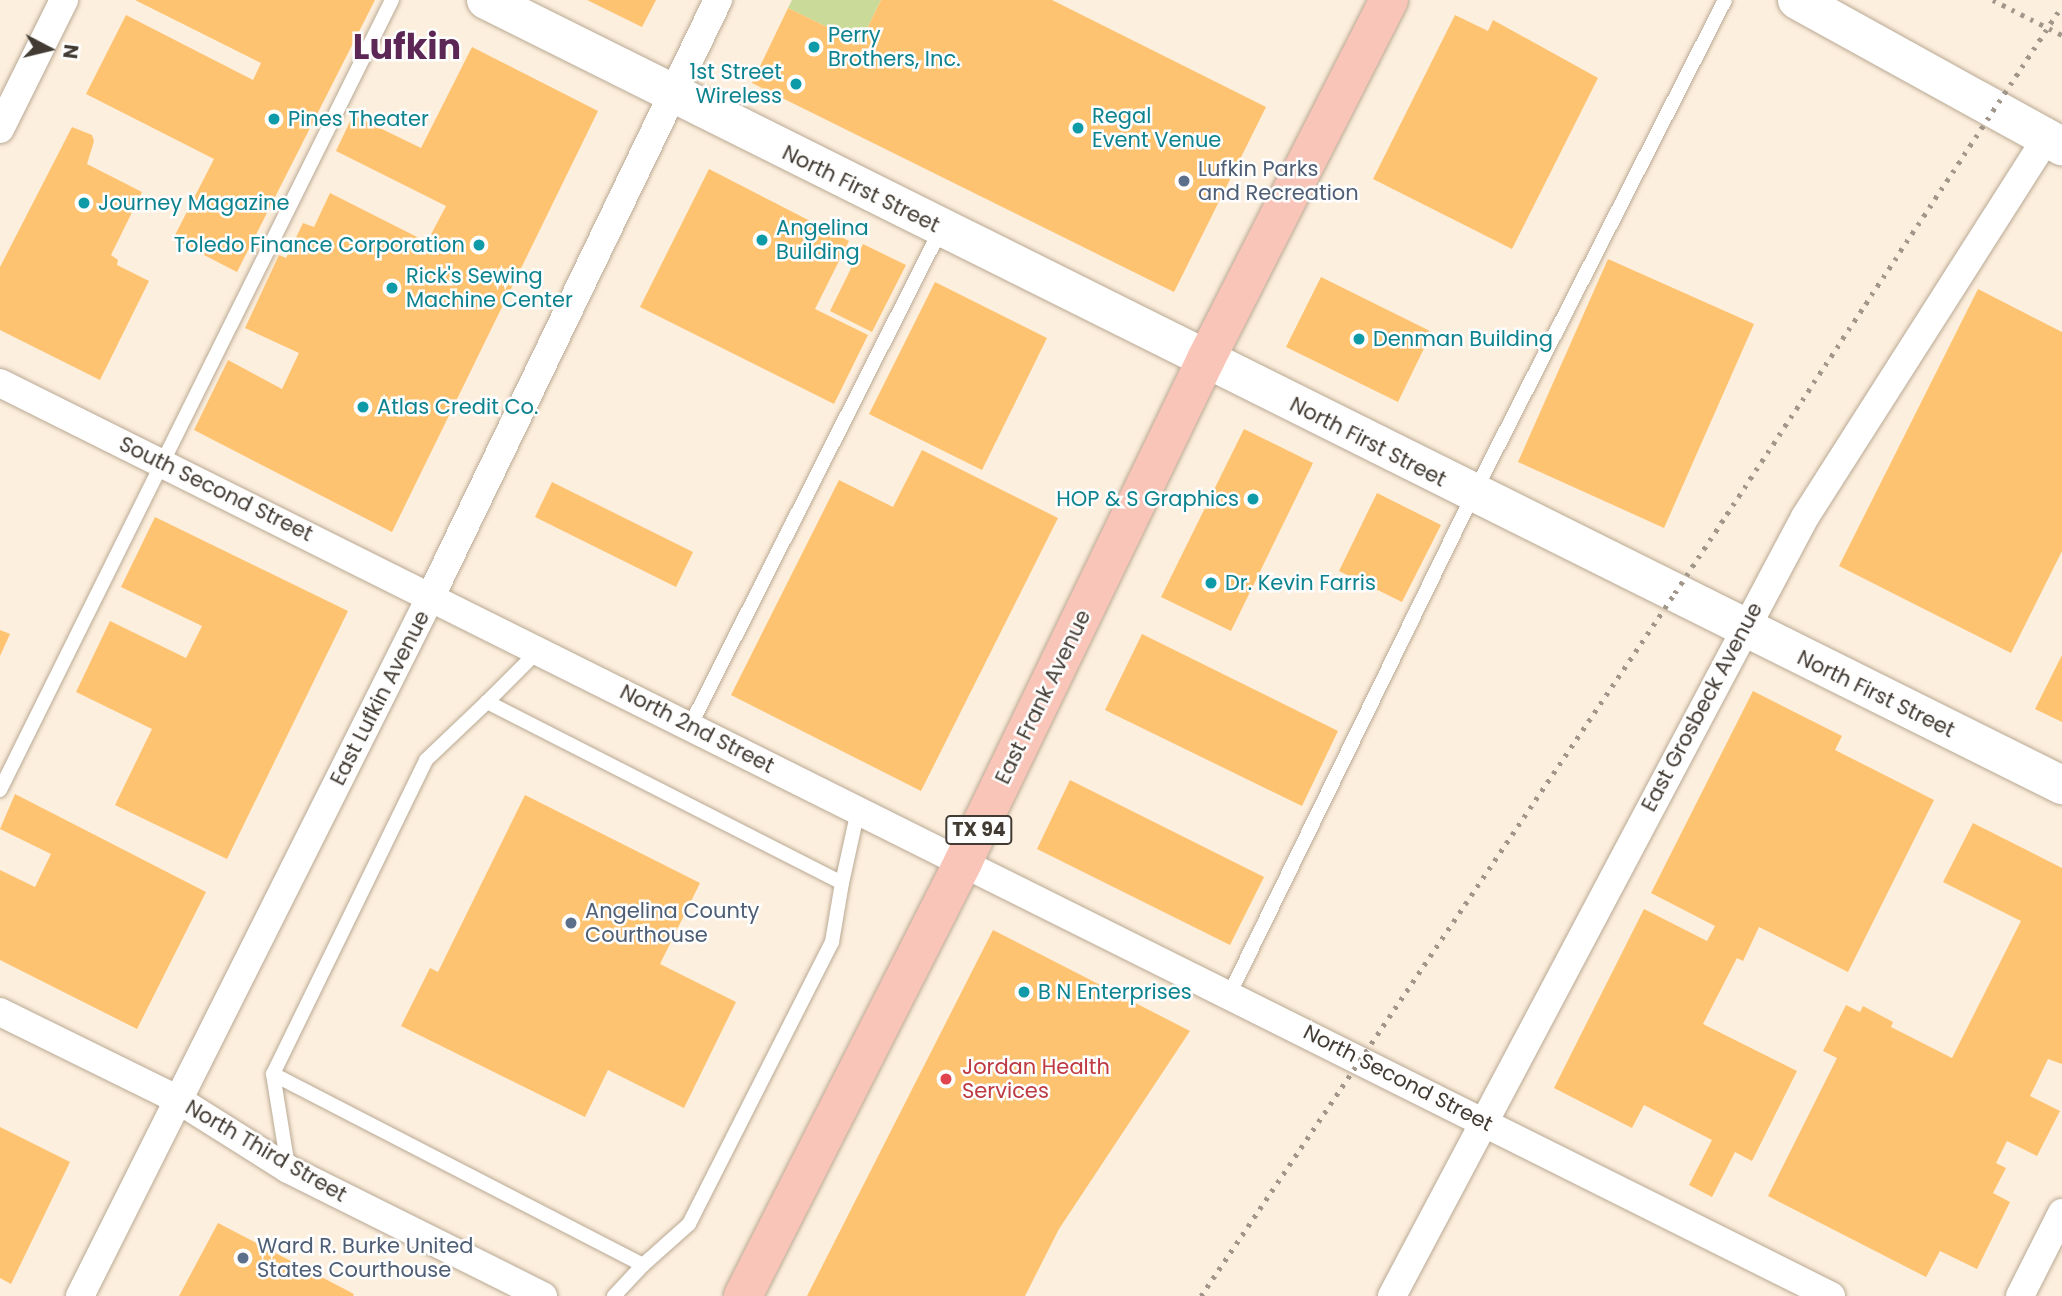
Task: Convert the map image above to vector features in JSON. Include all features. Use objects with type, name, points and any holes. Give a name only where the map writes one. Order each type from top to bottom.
[{"type":"main road","name":"North First Street","points":[[486,0],[1473,495],[2062,785]]},
{"type":"main road","name":"TX 94","points":[[1206,359],[1389,0]]},
{"type":"main road","points":[[1797,0],[2054,142]]},
{"type":"main road","name":"East Frank Avenue","points":[[743,1296],[963,862],[1206,359]]},
{"type":"street","points":[[0,130],[64,0]]},
{"type":"street","name":"East Lufkin Avenue","points":[[80,1296],[431,596],[675,97],[718,0]]},
{"type":"street","name":"East Grosbeck Avenue","points":[[1392,1296],[1743,628],[1805,517],[2054,142]]},
{"type":"street","name":"South Second Street","points":[[0,383],[431,596]]},
{"type":"street","name":"North 2nd Street","points":[[431,596],[963,862]]},
{"type":"street","name":"North Second Street","points":[[963,862],[1230,993],[1831,1296]]},
{"type":"street","name":"North Third Street","points":[[0,1012],[177,1099],[288,1169],[543,1296]]},
{"type":"street","points":[[2020,1296],[2062,1213]]},
{"type":"lane","points":[[0,790],[392,0]]},
{"type":"lane","points":[[1230,993],[1473,495],[1725,0]]},
{"type":"lane","points":[[690,726],[941,228]]},
{"type":"lane","points":[[288,1169],[273,1074],[426,760],[539,650]]},
{"type":"lane","points":[[486,702],[842,883]]},
{"type":"lane","points":[[614,1296],[643,1265],[689,1224],[832,942],[858,810]]},
{"type":"lane","points":[[273,1074],[643,1265]]},
{"type":"green space","points":[[792,0],[881,0],[860,43],[788,8]]},
{"type":"building","points":[[135,0],[375,0],[237,272],[173,239],[214,159],[86,94],[126,15],[253,80],[261,63]]},
{"type":"building","points":[[587,0],[656,0],[642,27]]},
{"type":"building","points":[[881,0],[1052,0],[1266,107],[1174,292],[752,83],[788,8],[860,43]]},
{"type":"building","points":[[1455,15],[1488,31],[1493,20],[1598,78],[1512,249],[1373,179]]},
{"type":"building","points":[[472,47],[598,111],[392,532],[194,430],[228,360],[282,389],[299,353],[245,328],[279,255],[286,258],[303,223],[314,227],[330,193],[427,242],[446,206],[336,151],[353,115],[421,148]]},
{"type":"building","points":[[72,127],[92,135],[94,141],[87,164],[142,192],[111,255],[118,260],[117,265],[149,281],[100,380],[0,330],[0,267]]},
{"type":"building","points":[[709,169],[849,241],[815,309],[868,335],[834,404],[640,307]]},
{"type":"building","points":[[863,244],[906,265],[872,332],[830,311]]},
{"type":"building","points":[[1608,259],[1754,324],[1664,528],[1518,462]]},
{"type":"building","name":"Denman Building","points":[[1321,277],[1432,332],[1398,402],[1286,347]]},
{"type":"building","points":[[935,282],[1047,338],[982,470],[869,414]]},
{"type":"building","points":[[1978,289],[2062,332],[2062,551],[2011,653],[1839,566]]},
{"type":"building","name":"HOP & S Graphics","points":[[1244,429],[1313,463],[1231,631],[1161,597]]},
{"type":"building","points":[[922,450],[1058,518],[921,791],[731,695],[839,480],[893,507]]},
{"type":"building","points":[[552,482],[693,552],[676,587],[535,517]]},
{"type":"building","points":[[1377,493],[1441,525],[1402,602],[1339,571]]},
{"type":"building","points":[[155,517],[348,611],[227,859],[115,805],[152,729],[76,692],[110,621],[186,658],[202,626],[121,587]]},
{"type":"building","points":[[0,630],[10,634],[0,656]]},
{"type":"building","points":[[1142,634],[1338,731],[1302,806],[1105,710]]},
{"type":"building","points":[[2062,655],[2062,722],[2035,709]]},
{"type":"building","points":[[1753,691],[1842,736],[1835,750],[1934,800],[1848,972],[1759,927],[1743,961],[1737,958],[1703,1024],[1797,1071],[1752,1161],[1735,1152],[1712,1197],[1689,1185],[1712,1140],[1644,1105],[1632,1128],[1554,1088],[1644,909],[1707,941],[1715,926],[1651,893]]},
{"type":"building","points":[[1070,780],[1264,877],[1230,945],[1037,849]]},
{"type":"building","points":[[15,794],[206,892],[137,1029],[0,960],[0,870],[35,887],[51,854],[0,829]]},
{"type":"building","name":"Angelina County Courthouse","points":[[525,795],[700,883],[660,964],[736,1002],[684,1108],[608,1070],[585,1117],[401,1026],[430,968],[438,972]]},
{"type":"building","points":[[1973,823],[2062,868],[2062,1064],[2048,1059],[2030,1096],[2060,1111],[2037,1156],[2007,1141],[1996,1163],[2006,1168],[1993,1193],[2010,1202],[1977,1269],[1940,1251],[1926,1277],[1768,1196],[1837,1058],[1823,1051],[1846,1005],[1860,1012],[1863,1006],[1893,1022],[1891,1027],[1952,1058],[2021,921],[1943,882]]},
{"type":"building","points":[[993,930],[1190,1031],[1059,1229],[1025,1296],[807,1296]]},
{"type":"building","points":[[0,1127],[70,1162],[11,1284],[0,1278]]},
{"type":"building","name":"Ward R. Burke United States Courthouse","points":[[218,1223],[354,1294],[353,1296],[179,1296]]},
{"type":"railway","points":[[1993,0],[2062,35]]},
{"type":"railway","points":[[1201,1296],[1675,593],[2062,6]]},
{"type":"place","name":"Perry Brothers, Inc.","points":[[814,47]]},
{"type":"place","name":"1st Street Wireless","points":[[796,84]]},
{"type":"place","name":"Pines Theater","points":[[274,119]]},
{"type":"place","name":"Regal Event Venue","points":[[1078,128]]},
{"type":"place","name":"Lufkin Parks and Recreation","points":[[1184,181]]},
{"type":"place","name":"Journey Magazine","points":[[84,203]]},
{"type":"place","name":"Angelina Building","points":[[762,240]]},
{"type":"place","name":"Toledo Finance Corporation","points":[[479,245]]},
{"type":"place","name":"Rick's Sewing Machine Center","points":[[392,288]]},
{"type":"place","name":"Denman Building","points":[[1359,339]]},
{"type":"place","name":"Atlas Credit Co.","points":[[363,407]]},
{"type":"place","name":"HOP & S Graphics","points":[[1253,499]]},
{"type":"place","name":"Dr. Kevin Farris","points":[[1211,583]]},
{"type":"place","name":"Angelina County Courthouse","points":[[571,923]]},
{"type":"place","name":"B N Enterprises","points":[[1024,992]]},
{"type":"place","name":"Jordan Health Services","points":[[946,1079]]},
{"type":"place","name":"Ward R. Burke United States Courthouse","points":[[243,1258]]},
{"type":"district","name":"Lufkin","points":[[407,47]]}]
